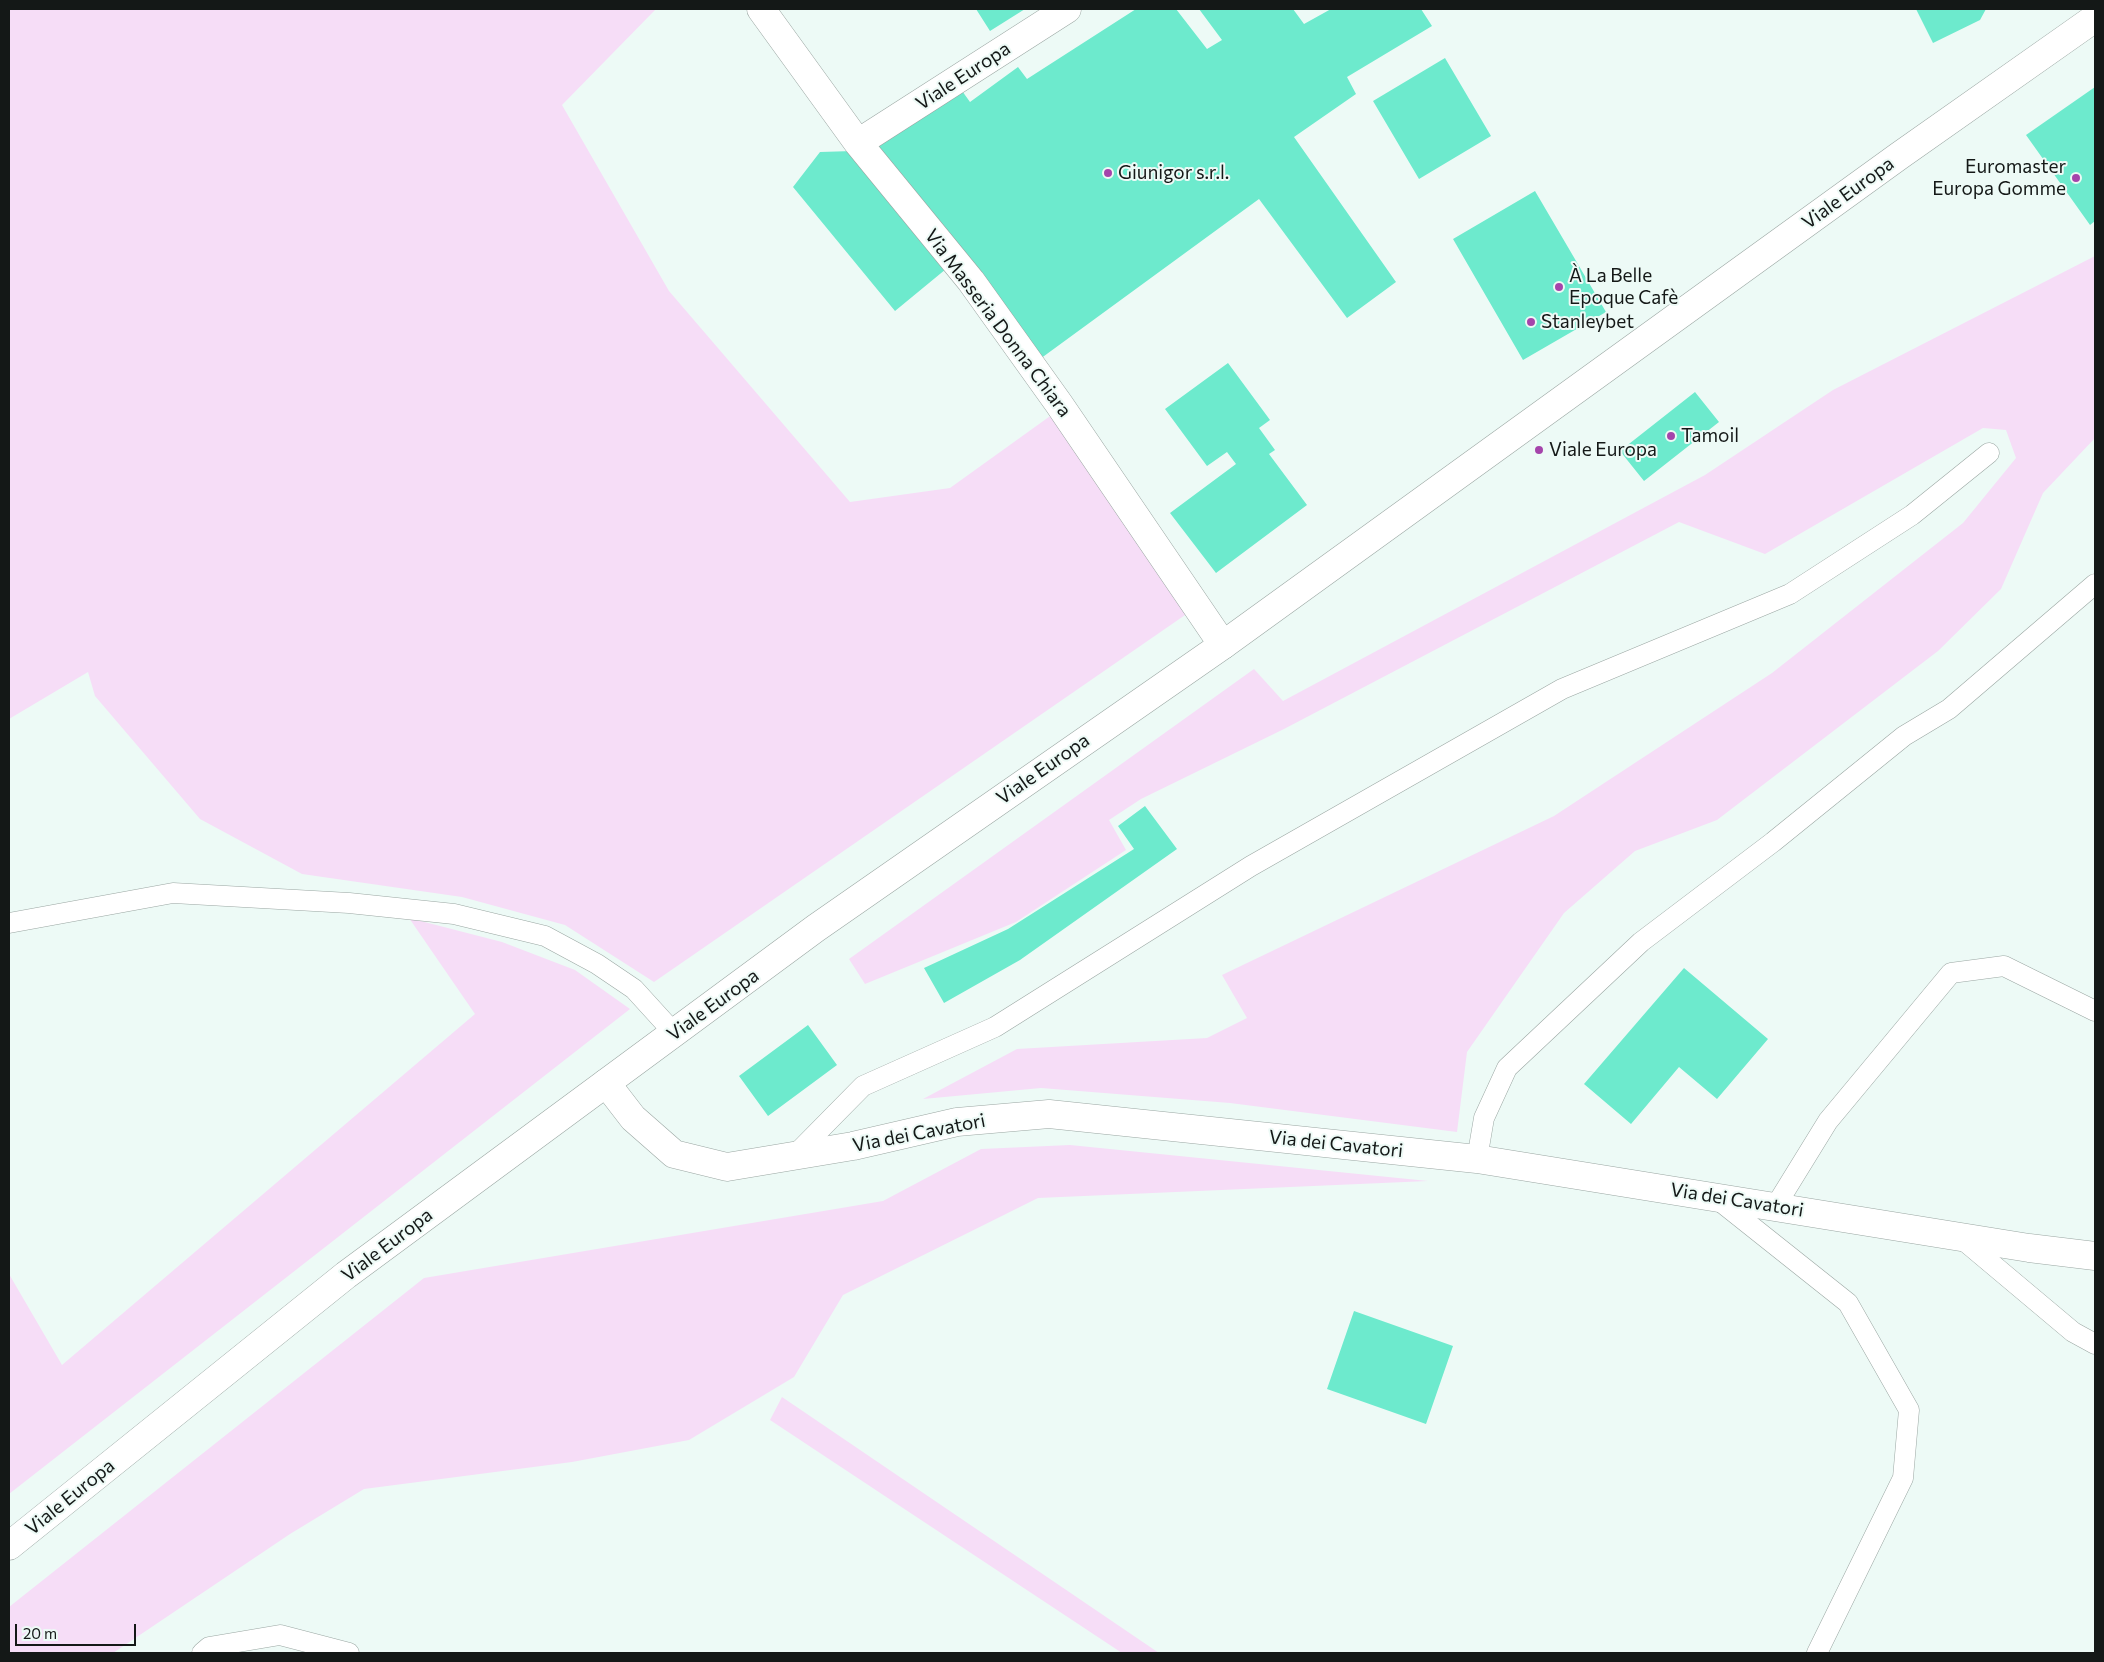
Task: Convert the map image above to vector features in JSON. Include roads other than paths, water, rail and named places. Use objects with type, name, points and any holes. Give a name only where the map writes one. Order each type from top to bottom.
[{"type":"street","name":"Via Masseria Donna Chiara","points":[[761,9],[858,143],[976,289],[1059,404],[1223,645]]},
{"type":"street","name":"Viale Europa","points":[[858,143],[1067,9]]},
{"type":"street","name":"Viale Europa","points":[[9,1546],[346,1275],[824,923],[1223,645],[1899,156],[2095,18]]},
{"type":"street","name":"Via dei Cavatori","points":[[606,1083],[633,1118],[674,1154],[727,1167],[853,1146],[957,1122],[1049,1114],[1478,1159],[2095,1256]]},
{"type":"lane","points":[[795,1155],[863,1086],[995,1027],[1251,866],[1562,689],[1790,594],[1912,515],[1989,453]]},
{"type":"lane","points":[[1478,1159],[1484,1118],[1507,1068],[1641,942],[1773,842],[1904,736],[1949,708],[2095,584]]},
{"type":"lane","points":[[9,923],[173,893],[349,903],[454,914],[545,936],[597,964],[634,989],[674,1033]]},
{"type":"lane","points":[[1775,1207],[1828,1121],[1951,974],[2004,966],[2095,1011]]},
{"type":"lane","points":[[1714,1197],[1848,1303],[1909,1410],[1903,1478],[1817,1653]]},
{"type":"lane","points":[[1960,1236],[2073,1332],[2095,1344]]},
{"type":"lane","points":[[202,1653],[209,1647],[280,1636],[350,1653]]},
{"type":"place","name":"Giunigor s.r.l.","points":[[1108,173]]},
{"type":"place","name":"Euromaster Europa Gomme","points":[[2076,178]]},
{"type":"place","name":"À La Belle Epoque Cafè","points":[[1559,287]]},
{"type":"place","name":"Stanleybet","points":[[1531,322]]},
{"type":"place","name":"Tamoil","points":[[1671,436]]},
{"type":"place","name":"Viale Europa","points":[[1539,450]]}]
